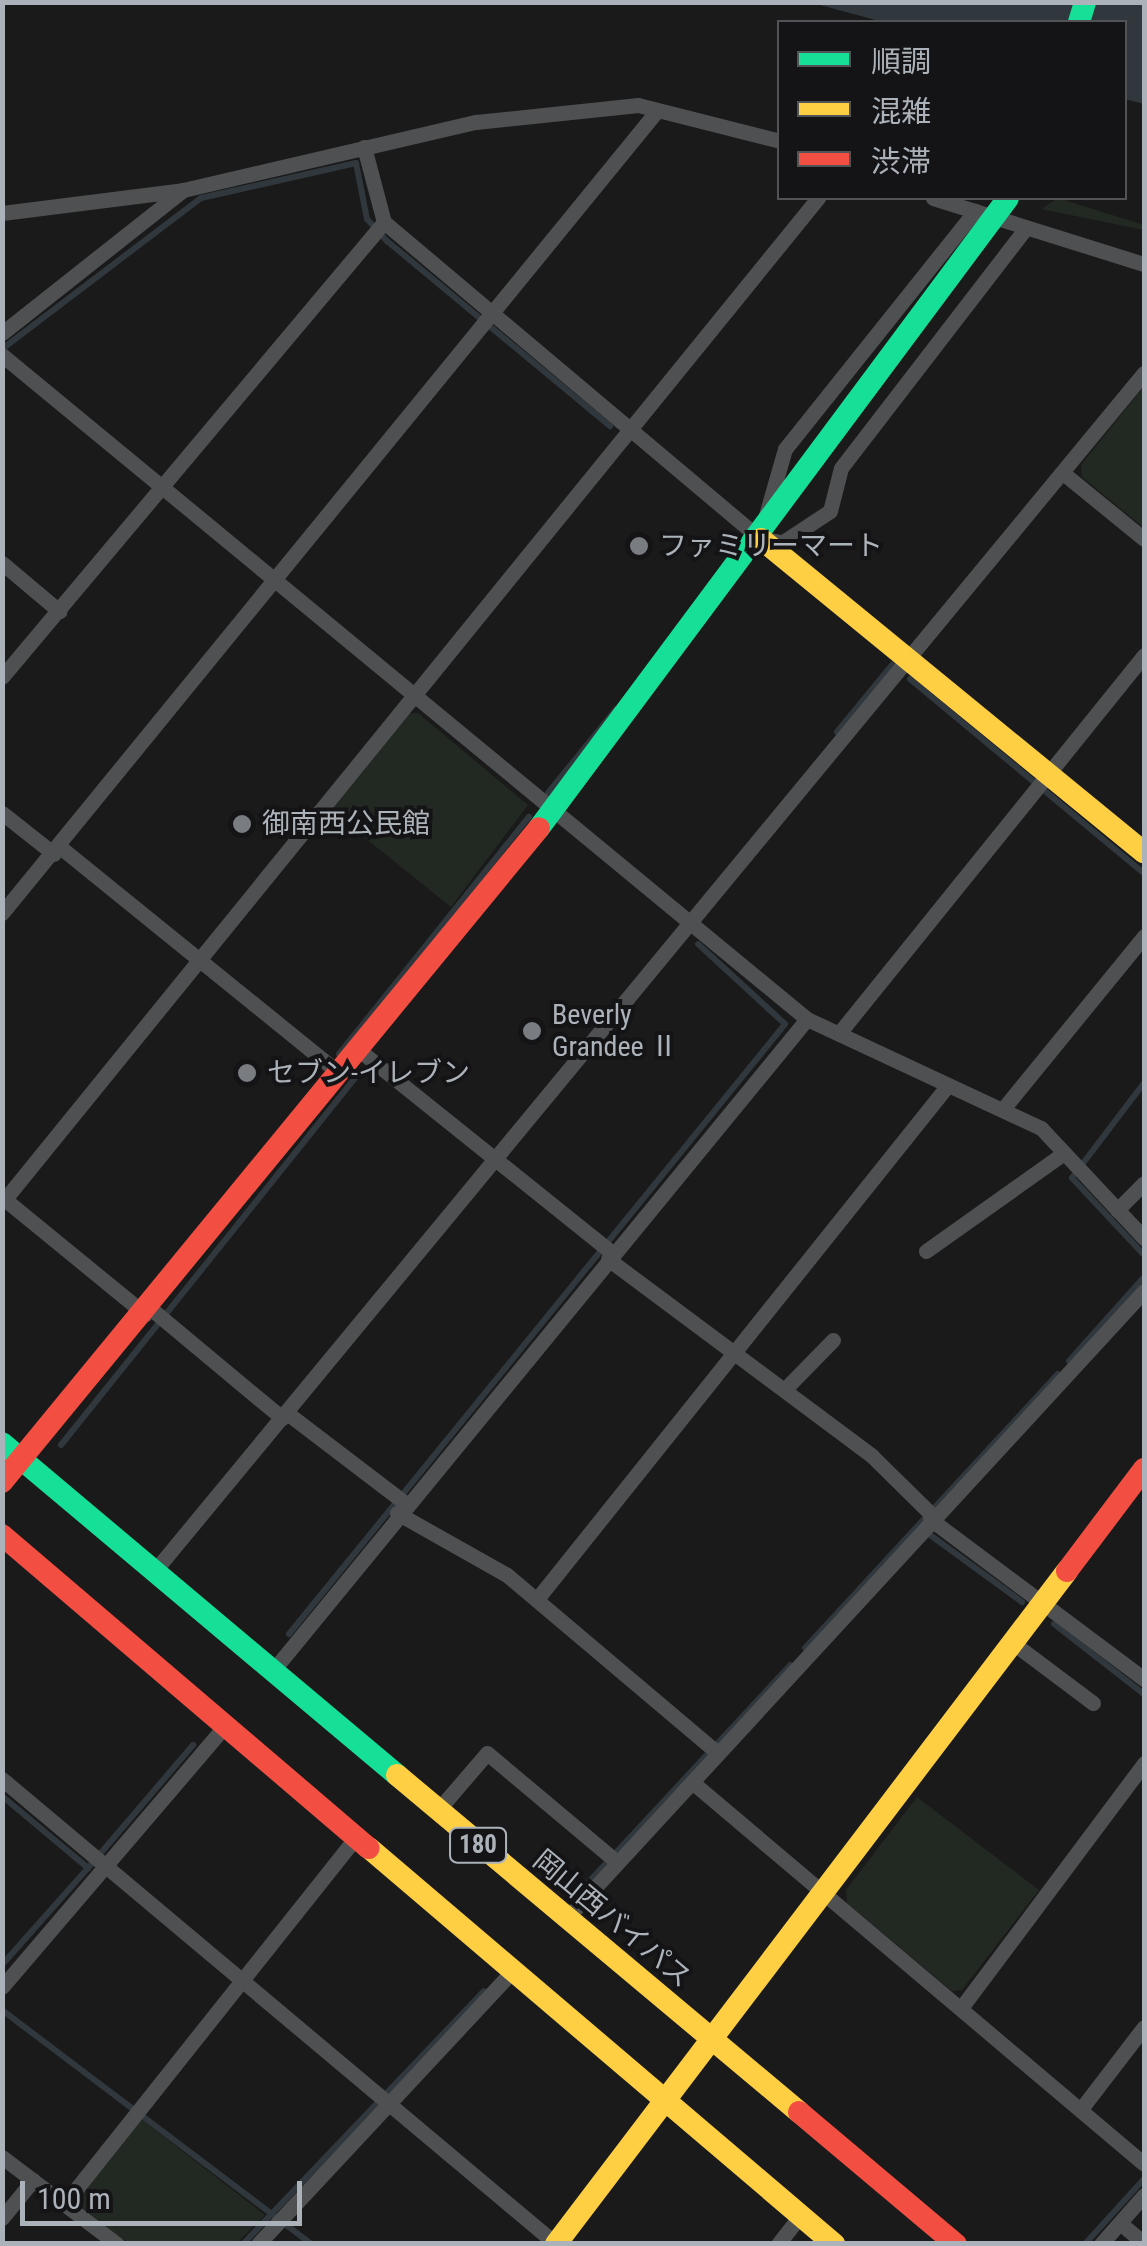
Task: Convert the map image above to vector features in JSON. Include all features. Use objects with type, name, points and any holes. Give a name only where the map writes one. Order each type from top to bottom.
[{"type":"main road","points":[[2,1482],[155,1315],[340,1074],[552,812],[761,539],[1007,200]]},
{"type":"main road","points":[[761,539],[912,660],[1040,780],[1144,852]]},
{"type":"main road","name":"岡山西バイパス","points":[[2,1444],[157,1568],[566,1920],[956,2244]]},
{"type":"main road","points":[[556,2244],[826,1894],[1144,1469]]},
{"type":"main road","name":"180","points":[[2,1535],[834,2244]]},
{"type":"street","points":[[2,213],[182,190],[476,122],[638,105],[777,140]]},
{"type":"street","points":[[2,914],[276,587],[656,112]]},
{"type":"street","points":[[364,148],[379,228],[490,320],[629,426],[761,539],[790,542],[819,524],[841,468],[1026,228]]},
{"type":"street","points":[[2,334],[182,190]]},
{"type":"street","points":[[714,1750],[538,1600],[284,1416],[4,1198],[816,200]]},
{"type":"street","points":[[939,200],[1144,264]]},
{"type":"street","points":[[761,539],[785,449],[975,211]]},
{"type":"street","points":[[2,677],[163,491],[379,228]]},
{"type":"street","points":[[3,355],[276,587],[807,1018],[1003,1109],[1074,1164],[1144,1238]]},
{"type":"street","points":[[157,1568],[694,929],[1144,373]]},
{"type":"street","points":[[1063,473],[1144,539]]},
{"type":"street","points":[[2,562],[59,611]]},
{"type":"street","points":[[840,1032],[1144,656]]},
{"type":"street","points":[[2,813],[198,958],[340,1074]]},
{"type":"street","points":[[1003,1109],[1144,936]]},
{"type":"street","points":[[275,1668],[399,1502],[606,1251],[807,1018]]},
{"type":"street","points":[[359,1050],[606,1251],[736,1349],[927,1519],[1144,1679]]},
{"type":"street","points":[[538,1600],[948,1085]]},
{"type":"street","points":[[926,1251],[1074,1164]]},
{"type":"street","points":[[1117,1210],[1144,1182]]},
{"type":"street","points":[[566,1920],[612,1858],[692,1782],[714,1750],[1144,1291]]},
{"type":"street","points":[[784,1390],[833,1340]]},
{"type":"street","points":[[1013,1643],[1093,1703]]},
{"type":"street","points":[[2,1987],[99,1861],[224,1728]]},
{"type":"street","points":[[438,1810],[488,1753],[612,1858]]},
{"type":"street","points":[[960,2008],[1144,1763]]},
{"type":"street","points":[[2,1778],[556,2244]]},
{"type":"street","points":[[692,1782],[1144,2164]]},
{"type":"street","points":[[65,2202],[355,1839]]},
{"type":"street","points":[[258,2244],[385,2100],[512,1972]]},
{"type":"street","points":[[1082,2109],[1144,2026]]},
{"type":"street","points":[[2,2157],[117,2244]]},
{"type":"street","points":[[2,2218],[33,2180]]},
{"type":"street","points":[[1101,2244],[1144,2195]]},
{"type":"street","points":[[778,2244],[802,2213]]},
{"type":"street","points":[[1120,2223],[1144,2244]]},
{"type":"shaded area","points":[[813,3],[1144,3],[1144,104],[1127,100],[1127,20],[876,20]]},
{"type":"shaded area","points":[[1055,200],[1064,200],[1144,225],[1144,230],[1041,209]]},
{"type":"shaded area","points":[[1144,386],[1144,528],[1082,477],[1081,465]]},
{"type":"shaded area","points":[[418,713],[528,805],[451,907],[329,809],[405,714]]},
{"type":"shaded area","points":[[917,1797],[1039,1890],[962,1990],[952,1991],[847,1903],[846,1890]]},
{"type":"shaded area","points":[[141,2119],[265,2215],[237,2243],[128,2243],[82,2208],[81,2195]]},
{"type":"waterway","points":[[2,349],[201,198],[356,163],[367,219],[387,241],[610,426]]},
{"type":"waterway","points":[[837,732],[892,665]]},
{"type":"waterway","points":[[910,679],[1144,873]]},
{"type":"waterway","points":[[548,793],[616,709]]},
{"type":"waterway","points":[[339,1054],[529,817]]},
{"type":"waterway","points":[[289,1634],[785,1024],[698,944]]},
{"type":"waterway","points":[[61,1445],[361,1071]]},
{"type":"waterway","points":[[1144,1083],[1072,1178],[1144,1255]]},
{"type":"waterway","points":[[1069,1361],[1144,1277]]},
{"type":"waterway","points":[[805,1648],[1058,1374]]},
{"type":"waterway","points":[[926,1532],[1022,1602]]},
{"type":"waterway","points":[[1054,1624],[1144,1694]]},
{"type":"waterway","points":[[584,1887],[790,1665]]},
{"type":"waterway","points":[[88,1868],[193,1745]]},
{"type":"waterway","points":[[2,1796],[88,1868],[2,1965]]},
{"type":"waterway","points":[[243,2244],[484,1991]]},
{"type":"waterway","points":[[2,2010],[311,2244]]},
{"type":"waterway","points":[[1085,2244],[1144,2179]]},
{"type":"traffic: fast","points":[[1080,20],[1085,2]]},
{"type":"traffic: fast","points":[[539,828],[1007,200]]},
{"type":"traffic: fast","points":[[2,1443],[397,1775]]},
{"type":"traffic: slow","points":[[761,539],[1144,852]]},
{"type":"traffic: slow","points":[[556,2244],[1067,1571]]},
{"type":"traffic: slow","points":[[397,1775],[799,2112]]},
{"type":"traffic: slow","points":[[369,1848],[834,2244]]},
{"type":"traffic: jam","points":[[2,1482],[539,828]]},
{"type":"traffic: jam","points":[[1067,1571],[1144,1469]]},
{"type":"traffic: jam","points":[[2,1535],[369,1848]]},
{"type":"traffic: jam","points":[[799,2112],[956,2244]]},
{"type":"place","name":"ファミリーマート","points":[[639,546]]},
{"type":"place","name":"御南西公民館","points":[[242,824]]},
{"type":"place","name":"Beverly Grandee Ⅱ","points":[[532,1031]]},
{"type":"place","name":"セブン-イレブン","points":[[247,1073]]}]
